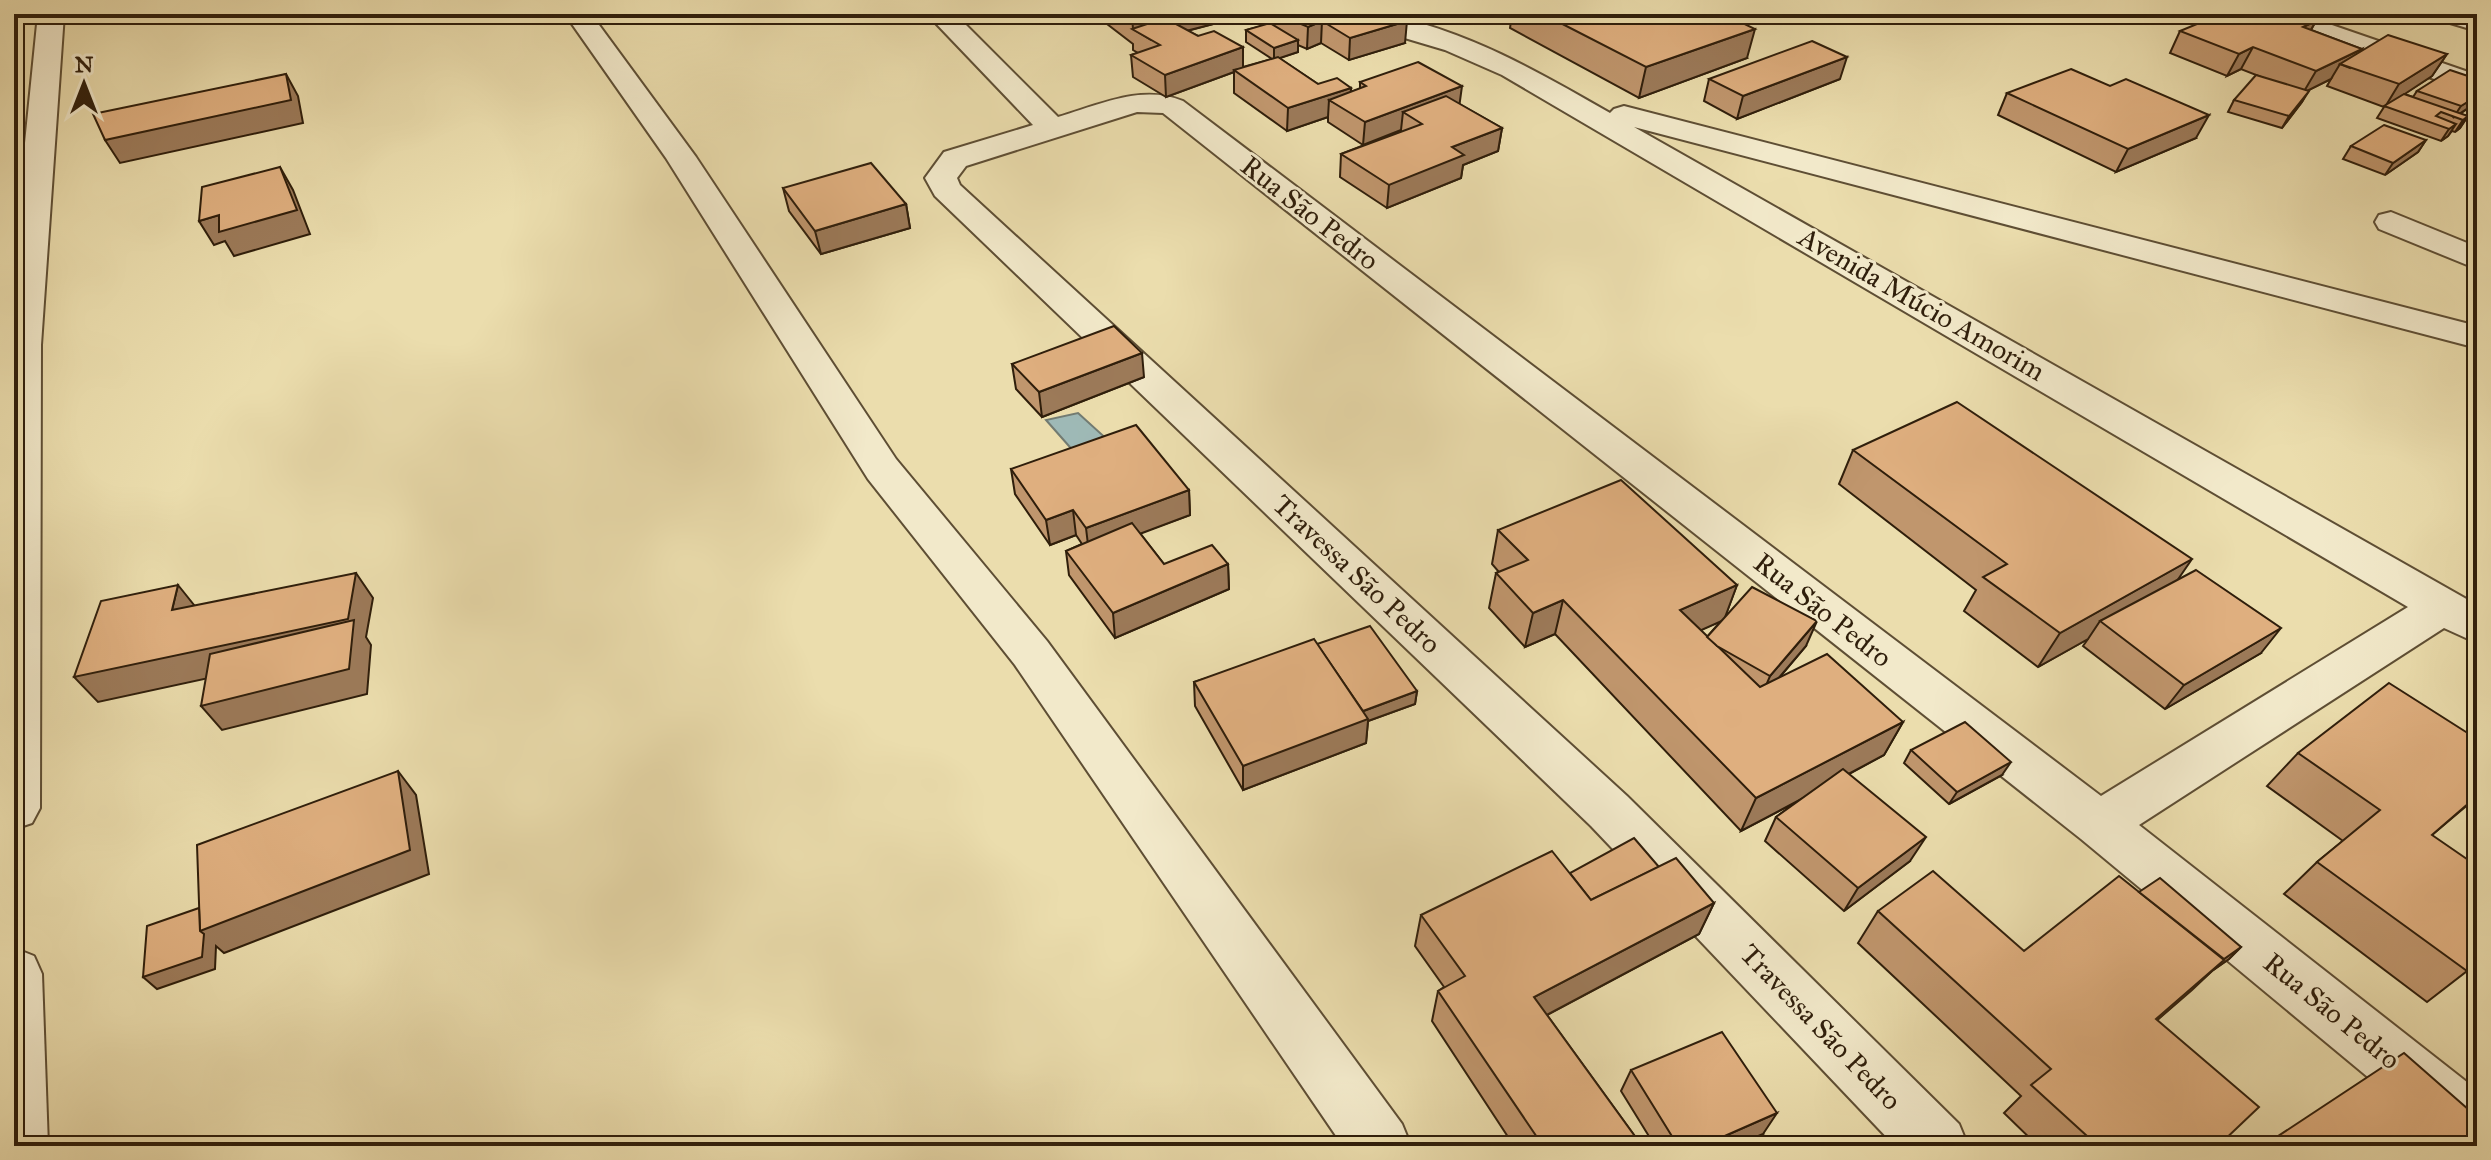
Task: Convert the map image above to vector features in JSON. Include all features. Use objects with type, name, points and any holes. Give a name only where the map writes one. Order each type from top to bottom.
[{"type":"street","points":[[14,808],[24,219],[51,14]]},
{"type":"street","points":[[578,14],[681,157],[882,469],[1031,653],[1380,1146]]},
{"type":"street","points":[[940,14],[1051,127]]},
{"type":"street","name":"Avenida Múcio Amorim","points":[[1353,14],[1455,44],[1512,69],[1571,101],[2460,616]]},
{"type":"street","points":[[2275,14],[2477,85]]},
{"type":"street","points":[[2449,14],[2477,23]]},
{"type":"street","points":[[1571,101],[2477,337]]},
{"type":"street","name":"Travessa São Pedro","points":[[1161,102],[1135,103],[955,159],[941,178],[946,189],[1609,811],[1937,1146]]},
{"type":"street","name":"Rua São Pedro","points":[[1161,102],[1173,107],[2099,824],[2477,1128]]},
{"type":"street","points":[[2391,222],[2477,259]]},
{"type":"street","points":[[2099,824],[2460,616]]},
{"type":"street","points":[[14,974],[17,1146]]},
{"type":"water","points":[[1078,413],[1110,442],[1076,454],[1046,420]]},
{"type":"building","points":[[1277,14],[1381,14],[1407,21],[1350,38],[1322,21],[1308,27]]},
{"type":"building","points":[[1543,14],[1646,14],[1665,23],[1692,14],[1724,14],[1755,29],[1646,67]]},
{"type":"building","points":[[2221,14],[2295,14],[2316,21],[2303,27],[2362,49],[2316,71],[2253,47],[2239,54],[2180,31]]},
{"type":"building","points":[[1165,18],[1198,36],[1214,31],[1243,47],[1165,75],[1131,55],[1160,45],[1132,29]]},
{"type":"building","points":[[1270,23],[1298,40],[1274,48],[1246,30]]},
{"type":"building","points":[[2388,35],[2447,54],[2399,84],[2340,64]]},
{"type":"building","points":[[1812,41],[1847,57],[1743,96],[1709,79]]},
{"type":"building","points":[[1278,57],[1318,84],[1337,78],[1351,88],[1288,108],[1234,70]]},
{"type":"building","points":[[1418,62],[1462,86],[1365,122],[1329,100],[1366,86],[1360,82]]},
{"type":"building","points":[[2071,69],[2110,86],[2126,79],[2209,115],[2128,149],[2007,93]]},
{"type":"building","points":[[2450,70],[2477,79],[2477,96],[2461,106],[2417,91]]},
{"type":"building","points":[[286,74],[291,100],[105,140],[93,114]]},
{"type":"building","points":[[2256,75],[2309,91],[2289,116],[2234,100]]},
{"type":"building","points":[[2404,94],[2468,116],[2463,120],[2441,112],[2436,116],[2456,124],[2449,129],[2384,106]]},
{"type":"building","points":[[1446,96],[1502,128],[1452,147],[1464,155],[1389,185],[1341,154],[1422,124],[1403,112]]},
{"type":"building","points":[[2384,125],[2426,140],[2393,163],[2351,146]]},
{"type":"building","points":[[871,163],[906,204],[815,231],[783,188]]},
{"type":"building","points":[[280,167],[297,210],[219,232],[219,215],[199,221],[202,187]]},
{"type":"building","points":[[1114,326],[1142,353],[1039,392],[1012,364]]},
{"type":"building","points":[[1957,402],[2192,559],[2060,633],[1983,577],[2007,564],[1853,450]]},
{"type":"building","points":[[1136,425],[1189,490],[1086,528],[1073,510],[1046,520],[1011,469]]},
{"type":"building","points":[[1621,480],[1737,585],[1680,610],[1760,687],[1827,654],[1903,722],[1756,798],[1563,600],[1533,613],[1496,573],[1528,560],[1498,530]]},
{"type":"building","points":[[1132,523],[1164,564],[1212,545],[1228,564],[1113,613],[1066,551]]},
{"type":"building","points":[[2196,570],[2281,628],[2184,685],[2100,621]]},
{"type":"building","points":[[356,573],[348,619],[74,677],[101,601],[178,585],[172,610]]},
{"type":"building","points":[[1752,587],[1817,621],[1770,676],[1707,637]]},
{"type":"building","points":[[354,620],[349,669],[201,706],[210,654]]},
{"type":"building","points":[[1370,626],[1417,691],[1363,711],[1317,644]]},
{"type":"building","points":[[1314,639],[1368,719],[1243,766],[1194,682]]},
{"type":"building","points":[[2389,683],[2477,739],[2477,796],[2432,835],[2477,866],[2477,962],[2467,971],[2317,862],[2380,810],[2298,753]]},
{"type":"building","points":[[1965,722],[2011,762],[1957,792],[1911,750]]},
{"type":"building","points":[[1843,769],[1926,837],[1858,888],[1776,817]]},
{"type":"building","points":[[398,771],[410,850],[200,931],[197,845]]},
{"type":"building","points":[[1634,838],[1659,867],[1591,900],[1570,873]]},
{"type":"building","points":[[1552,851],[1591,900],[1676,858],[1714,903],[1534,997],[1642,1146],[1543,1146],[1438,991],[1465,976],[1421,915]]},
{"type":"building","points":[[1933,871],[2024,951],[2119,876],[2224,960],[2156,1019],[2259,1107],[2218,1146],[2098,1146],[2031,1085],[2051,1069],[1878,911]]},
{"type":"building","points":[[2160,878],[2241,947],[2224,959],[2139,892]]},
{"type":"building","points":[[199,908],[200,931],[204,934],[202,957],[143,977],[147,926]]},
{"type":"building","points":[[1722,1032],[1777,1113],[1702,1146],[1678,1146],[1631,1070]]},
{"type":"building","points":[[2404,1053],[2477,1117],[2477,1146],[2263,1146]]}]
